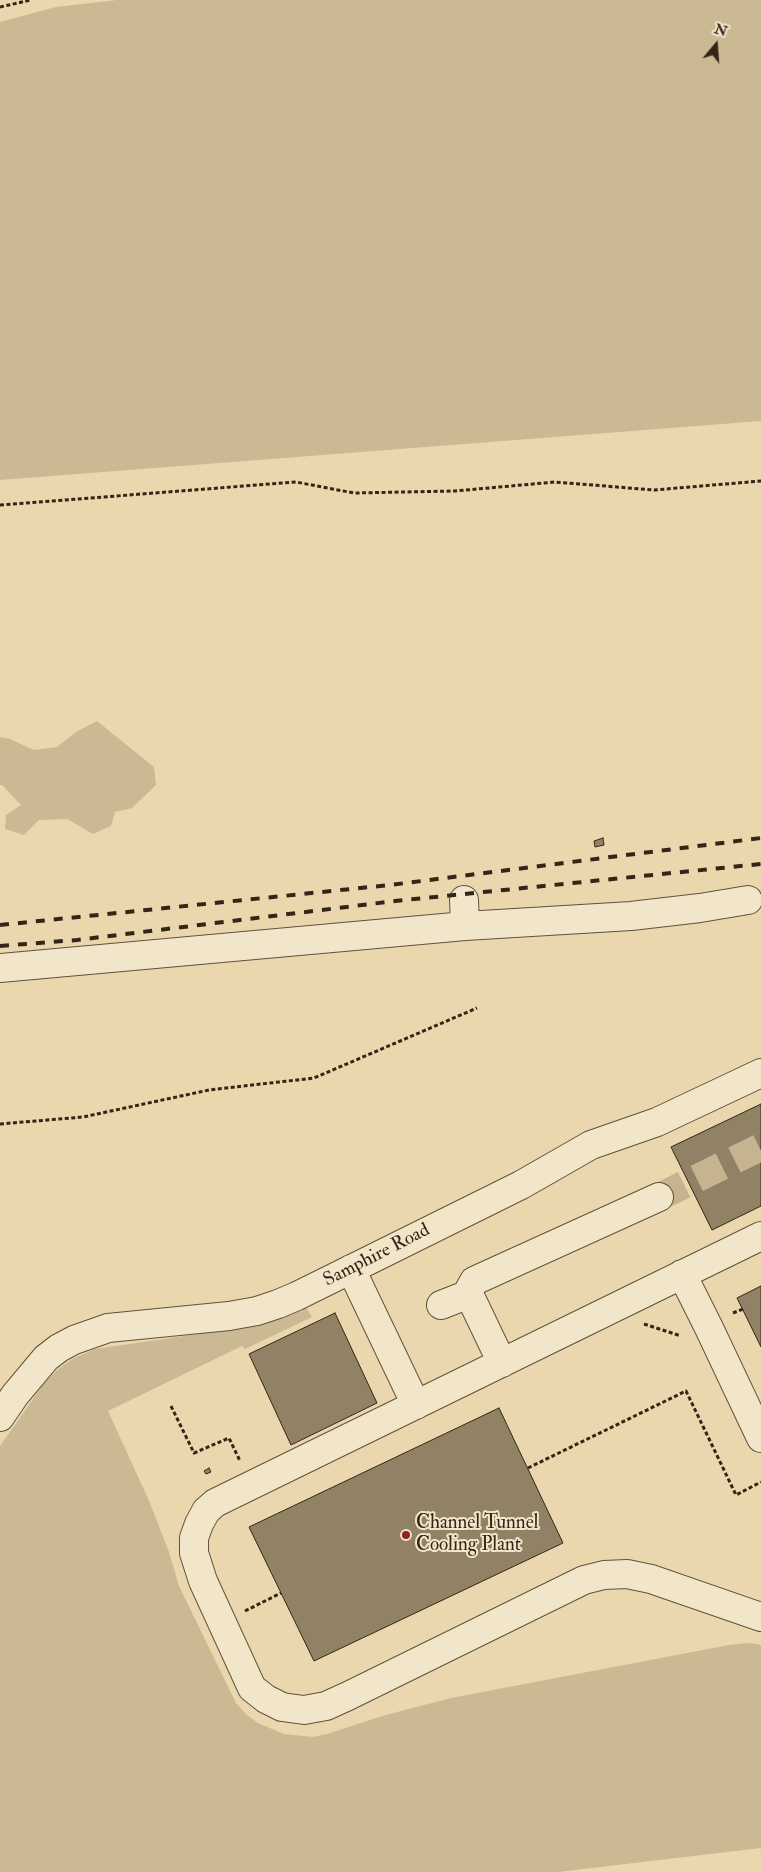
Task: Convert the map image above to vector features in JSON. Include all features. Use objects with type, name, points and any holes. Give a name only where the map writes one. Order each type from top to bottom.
[{"type":"lane","points":[[0,968],[465,913],[632,916],[748,900]]},
{"type":"lane","name":"Samphire Road","points":[[0,1417],[15,1395],[46,1358],[59,1348],[89,1334],[108,1328],[229,1316],[257,1310],[297,1296],[521,1185],[590,1145],[674,1114],[761,1073]]},
{"type":"lane","points":[[502,1363],[469,1294],[468,1290],[474,1281],[659,1198]]},
{"type":"lane","points":[[761,1236],[215,1503],[206,1511],[198,1524],[194,1538],[194,1553],[198,1568],[252,1688],[266,1699],[282,1707],[304,1710],[326,1706],[584,1580],[604,1575],[627,1574],[651,1579],[761,1617]]},
{"type":"lane","points":[[350,1269],[416,1405]]},
{"type":"lane","points":[[682,1274],[761,1438]]},
{"type":"lane","points":[[441,1305],[469,1294]]},
{"type":"path","points":[[0,7],[31,0]]},
{"type":"path","points":[[0,505],[296,482],[354,493],[455,491],[555,482],[654,490],[761,481]]},
{"type":"path","points":[[0,1124],[83,1117],[209,1090],[314,1078],[477,1008]]},
{"type":"path","points":[[528,1468],[686,1391],[736,1494],[761,1482]]},
{"type":"path","points":[[171,1406],[194,1454],[229,1438],[252,1485]]},
{"type":"path","points":[[222,1622],[281,1593]]},
{"type":"shaded area","points":[[117,0],[761,0],[761,421],[0,480],[0,22],[56,7]]},
{"type":"shaded area","points":[[97,721],[154,767],[156,785],[132,808],[115,812],[111,826],[93,834],[67,819],[39,820],[24,835],[5,829],[6,815],[21,805],[0,785],[0,737],[10,739],[34,750],[57,747],[76,732]]},
{"type":"shaded area","points":[[305,1306],[312,1317],[245,1349],[242,1346],[108,1411],[150,1503],[169,1552],[179,1586],[236,1703],[258,1723],[284,1734],[313,1737],[451,1698],[729,1645],[758,1644],[761,1646],[761,1848],[558,1872],[0,1872],[0,1446],[43,1385],[56,1371],[72,1359],[95,1349],[254,1326]]},
{"type":"building","points":[[603,838],[604,845],[595,847],[594,841]]},
{"type":"building","points":[[761,1104],[761,1206],[712,1230],[671,1147]]},
{"type":"building","points":[[761,1286],[761,1347],[737,1298]]},
{"type":"building","points":[[335,1313],[377,1403],[291,1445],[249,1354]]},
{"type":"building","name":"Channel Tunnel Cooling Plant","points":[[499,1408],[563,1543],[314,1661],[249,1527]]},
{"type":"building","points":[[209,1468],[211,1472],[206,1474],[204,1471]]},
{"type":"tunnel","points":[[659,1197],[761,1147]]},
{"type":"railway","points":[[0,925],[390,885],[761,838]]},
{"type":"railway","points":[[0,946],[77,940],[395,901],[761,864]]},
{"type":"place","name":"Channel Tunnel Cooling Plant","points":[[406,1535]]}]
